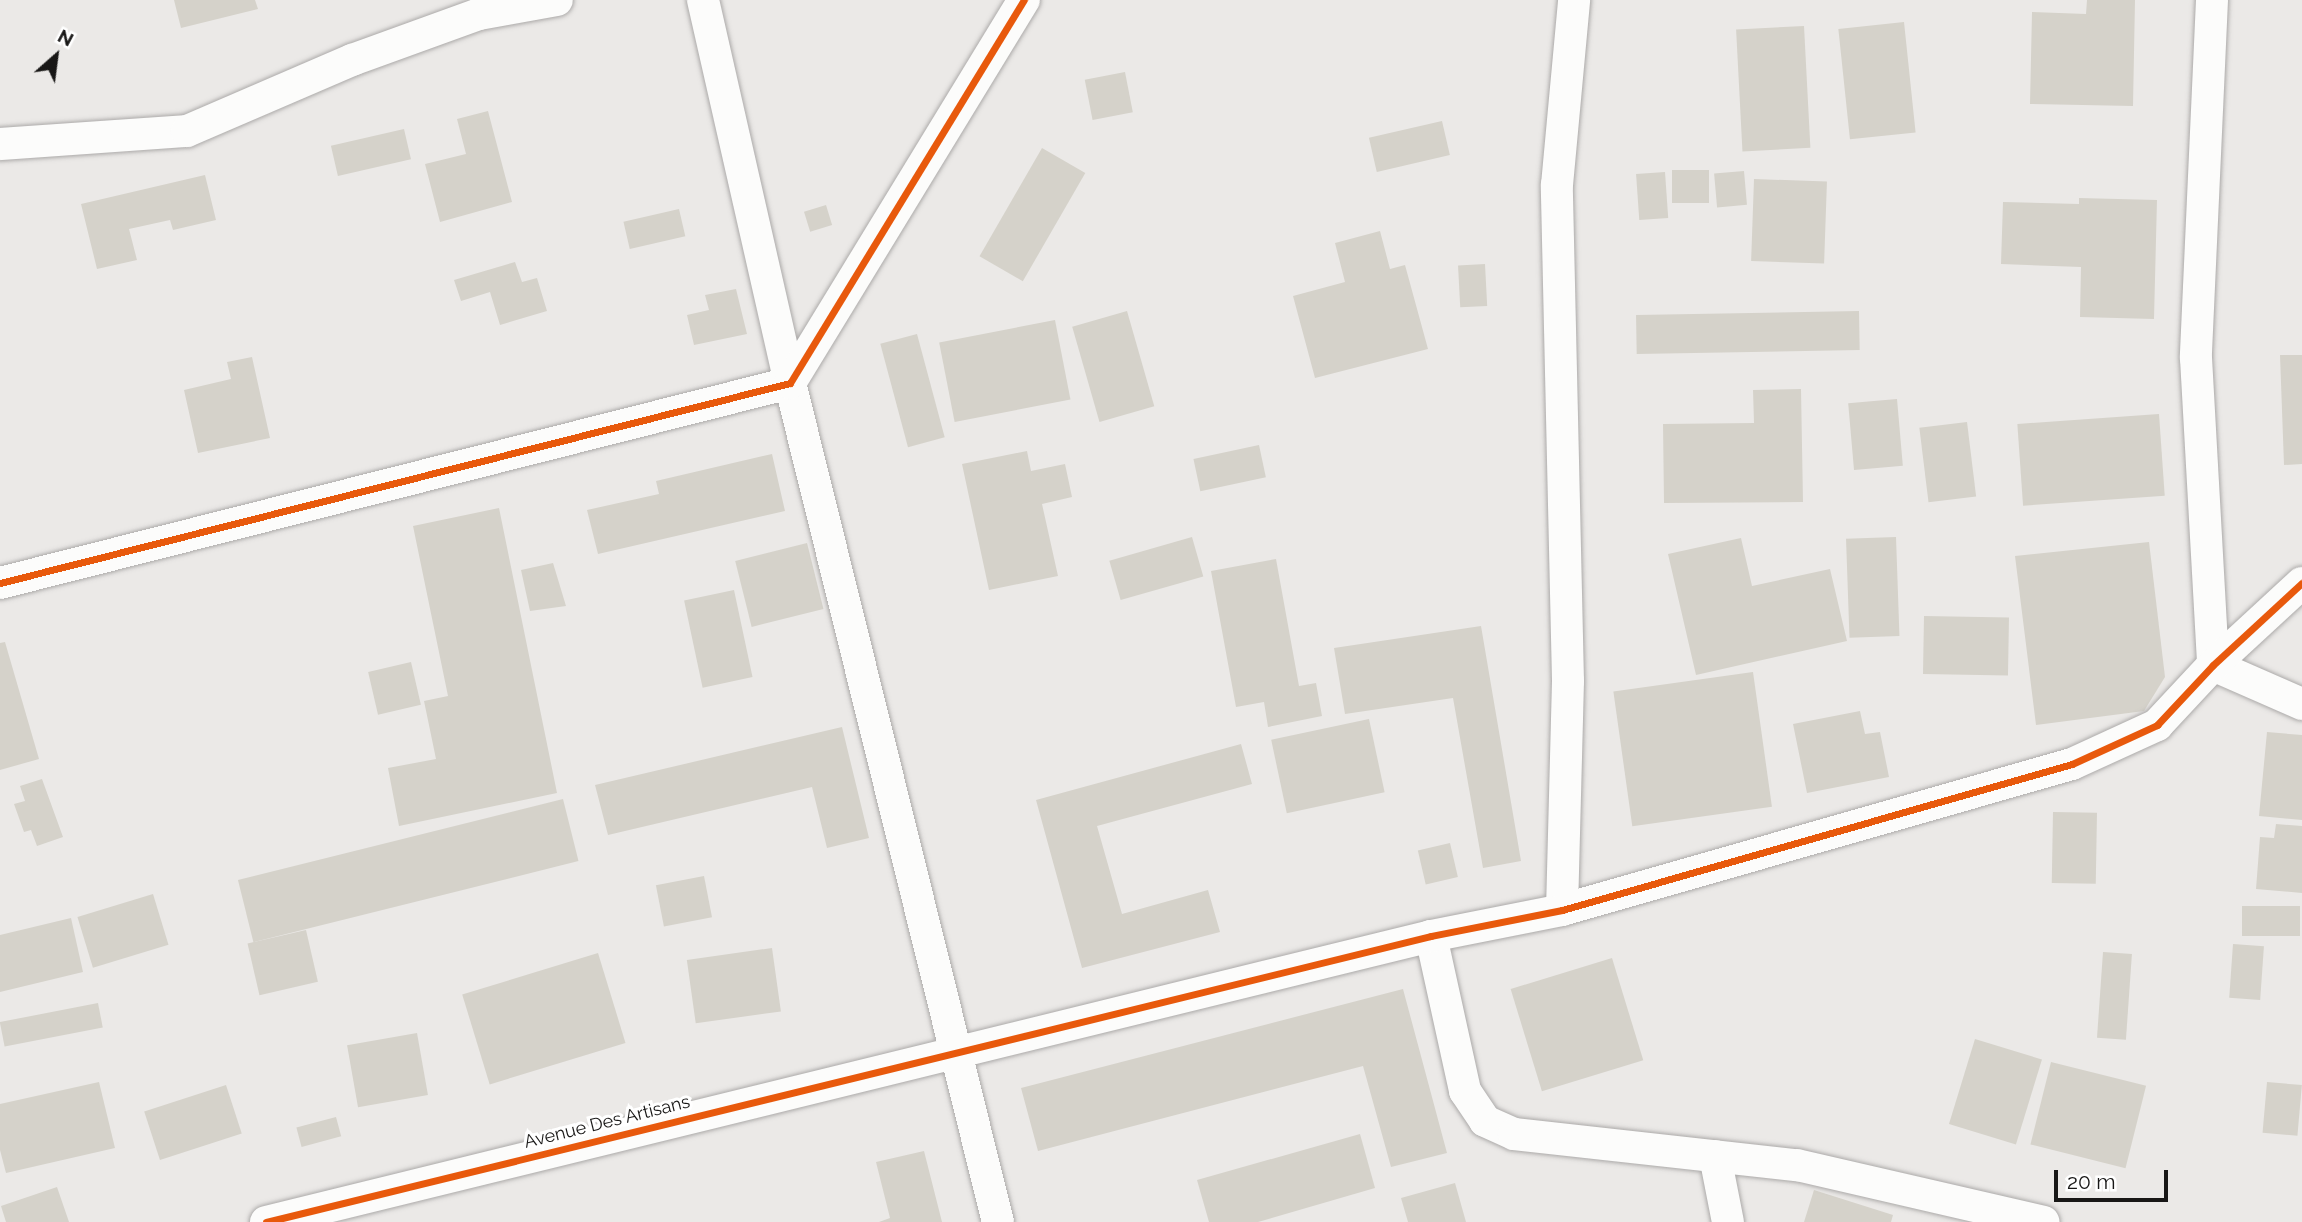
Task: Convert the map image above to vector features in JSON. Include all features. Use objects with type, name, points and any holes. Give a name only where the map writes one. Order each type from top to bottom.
[{"type":"street","points":[[0,144],[187,131],[352,60],[479,14],[557,0]]},
{"type":"street","points":[[703,0],[790,383],[998,1222]]},
{"type":"street","points":[[0,583],[790,383],[1024,0]]},
{"type":"street","points":[[1562,909],[1568,681],[1557,185],[1574,0]]},
{"type":"street","points":[[2212,0],[2196,358],[2213,666],[2302,704]]},
{"type":"street","name":"Avenue Des Artisans","points":[[266,1222],[1431,936],[1562,909],[2072,764],[2157,725],[2213,666],[2302,583]]},
{"type":"street","points":[[1431,936],[1465,1091],[1485,1121],[1514,1134],[1797,1165],[2043,1222]]},
{"type":"street","points":[[1715,1156],[1728,1222]]},
{"type":"building","points":[[174,0],[255,0],[258,9],[181,28]]},
{"type":"building","points":[[2087,0],[2135,0],[2133,106],[2030,104],[2032,12],[2086,14]]},
{"type":"building","points":[[1904,22],[1916,132],[1850,139],[1838,29]]},
{"type":"building","points":[[1804,26],[1810,148],[1742,151],[1736,30]]},
{"type":"building","points":[[1125,72],[1133,112],[1093,120],[1085,80]]},
{"type":"building","points":[[488,111],[512,202],[440,222],[425,164],[466,154],[457,119]]},
{"type":"building","points":[[1442,121],[1450,155],[1377,172],[1369,138]]},
{"type":"building","points":[[404,129],[411,159],[338,176],[331,146]]},
{"type":"building","points":[[1042,148],[1085,173],[1023,281],[980,256]]},
{"type":"building","points":[[1672,170],[1709,170],[1709,203],[1672,203]]},
{"type":"building","points":[[1744,171],[1747,205],[1717,207],[1714,174]]},
{"type":"building","points":[[1665,172],[1668,218],[1639,220],[1636,174]]},
{"type":"building","points":[[205,175],[216,220],[173,230],[170,220],[129,229],[137,260],[97,269],[81,204]]},
{"type":"building","points":[[1754,179],[1827,182],[1824,263],[1751,261]]},
{"type":"building","points":[[2079,198],[2157,200],[2154,319],[2080,317],[2081,267],[2001,264],[2003,202],[2079,204]]},
{"type":"building","points":[[826,205],[832,225],[810,232],[804,212]]},
{"type":"building","points":[[679,209],[685,236],[630,249],[623,222]]},
{"type":"building","points":[[1380,231],[1390,269],[1405,265],[1428,349],[1315,378],[1293,296],[1345,282],[1335,243]]},
{"type":"building","points":[[515,262],[522,282],[537,278],[547,311],[500,325],[490,292],[461,301],[454,280]]},
{"type":"building","points":[[1485,264],[1487,306],[1460,307],[1458,265]]},
{"type":"building","points":[[736,289],[747,334],[694,345],[687,315],[709,310],[705,295]]},
{"type":"building","points":[[1127,311],[1154,406],[1099,422],[1072,327]]},
{"type":"building","points":[[1859,311],[1860,350],[1637,354],[1636,315]]},
{"type":"building","points":[[1055,320],[1070,400],[955,422],[939,343]]},
{"type":"building","points":[[917,334],[945,437],[908,447],[880,344]]},
{"type":"building","points":[[2280,355],[2302,355],[2302,464],[2284,465]]},
{"type":"building","points":[[252,357],[270,438],[198,453],[184,390],[231,379],[227,362]]},
{"type":"building","points":[[1801,389],[1803,502],[1664,503],[1663,424],[1754,423],[1753,390]]},
{"type":"building","points":[[1897,399],[1903,466],[1854,470],[1848,403]]},
{"type":"building","points":[[2159,414],[2165,496],[2023,506],[2017,424]]},
{"type":"building","points":[[1967,422],[1976,496],[1928,502],[1919,428]]},
{"type":"building","points":[[1259,445],[1266,477],[1200,491],[1193,459]]},
{"type":"building","points":[[1027,451],[1031,471],[1065,464],[1072,497],[1042,504],[1058,576],[989,590],[962,464]]},
{"type":"building","points":[[772,454],[785,511],[598,554],[587,510],[659,494],[656,481]]},
{"type":"building","points":[[499,508],[557,793],[399,826],[388,768],[436,759],[424,701],[448,696],[413,526]]},
{"type":"building","points":[[1192,537],[1203,576],[1121,600],[1109,561]]},
{"type":"building","points":[[1896,537],[1899,636],[1849,638],[1846,539]]},
{"type":"building","points":[[1741,538],[1752,586],[1830,569],[1847,641],[1696,675],[1668,554]]},
{"type":"building","points":[[2149,542],[2165,677],[2144,711],[2036,725],[2015,556]]},
{"type":"building","points":[[807,543],[823,609],[752,627],[735,561]]},
{"type":"building","points":[[1276,559],[1299,686],[1316,683],[1322,716],[1268,727],[1264,702],[1236,707],[1211,571]]},
{"type":"building","points":[[553,563],[566,606],[530,611],[521,570]]},
{"type":"building","points":[[734,590],[753,677],[703,688],[684,601]]},
{"type":"building","points":[[1924,616],[2009,617],[2008,675],[1923,674]]},
{"type":"building","points":[[1481,626],[1521,861],[1483,868],[1453,698],[1345,714],[1334,648]]},
{"type":"building","points":[[5,642],[39,759],[0,770],[0,643]]},
{"type":"building","points":[[411,662],[421,705],[378,715],[368,672]]},
{"type":"building","points":[[1753,672],[1772,807],[1632,826],[1613,692]]},
{"type":"building","points":[[1860,711],[1865,734],[1880,732],[1889,777],[1807,793],[1793,724]]},
{"type":"building","points":[[1369,719],[1385,792],[1287,813],[1271,740]]},
{"type":"building","points":[[842,727],[869,838],[827,848],[812,787],[608,835],[595,785]]},
{"type":"building","points":[[2267,732],[2302,735],[2302,820],[2259,816]]},
{"type":"building","points":[[1241,744],[1252,784],[1097,826],[1122,914],[1208,890],[1220,932],[1082,968],[1036,800]]},
{"type":"building","points":[[42,779],[63,837],[37,846],[31,830],[24,832],[14,804],[25,801],[20,786]]},
{"type":"building","points":[[563,799],[578,861],[253,942],[238,880]]},
{"type":"building","points":[[2053,812],[2097,813],[2096,884],[2052,883]]},
{"type":"building","points":[[2276,824],[2302,826],[2302,893],[2256,889],[2260,837],[2274,838]]},
{"type":"building","points":[[1450,843],[1458,877],[1426,885],[1418,850]]},
{"type":"building","points":[[704,876],[712,917],[664,927],[656,885]]},
{"type":"building","points":[[153,894],[168,945],[93,968],[77,917]]},
{"type":"building","points":[[2242,906],[2300,906],[2300,936],[2242,936]]},
{"type":"building","points":[[71,918],[83,972],[0,992],[0,935]]},
{"type":"building","points":[[306,930],[318,982],[259,995],[248,943]]},
{"type":"building","points":[[2233,944],[2264,946],[2260,1000],[2229,998]]},
{"type":"building","points":[[772,948],[781,1011],[696,1023],[687,960]]},
{"type":"building","points":[[2103,952],[2132,954],[2126,1040],[2097,1038]]},
{"type":"building","points":[[598,953],[625,1043],[490,1084],[462,995]]},
{"type":"building","points":[[1612,958],[1643,1060],[1542,1091],[1511,989]]},
{"type":"building","points":[[1403,989],[1447,1153],[1391,1167],[1363,1066],[1038,1151],[1021,1088]]},
{"type":"building","points":[[98,1003],[103,1028],[5,1047],[0,1022]]},
{"type":"building","points":[[417,1033],[428,1095],[358,1107],[347,1045]]},
{"type":"building","points":[[1975,1039],[2042,1059],[2016,1145],[1949,1124]]},
{"type":"building","points":[[2051,1062],[2146,1086],[2126,1168],[2030,1144]]},
{"type":"building","points":[[99,1082],[115,1148],[6,1173],[0,1150],[0,1104]]},
{"type":"building","points":[[2267,1082],[2302,1085],[2297,1136],[2263,1133]]},
{"type":"building","points":[[226,1085],[242,1134],[160,1160],[144,1112]]},
{"type":"building","points":[[336,1117],[341,1136],[302,1147],[296,1128]]},
{"type":"building","points":[[1360,1134],[1375,1188],[1258,1222],[1209,1222],[1197,1180]]},
{"type":"building","points":[[924,1151],[942,1222],[879,1222],[890,1218],[876,1162]]},
{"type":"building","points":[[1455,1183],[1466,1222],[1408,1222],[1401,1198]]},
{"type":"building","points":[[57,1187],[69,1222],[6,1222],[1,1206]]},
{"type":"building","points":[[1814,1190],[1893,1215],[1891,1222],[1804,1222]]},
{"type":"cycle path","points":[[0,583],[790,383],[1024,0]]},
{"type":"cycle path","points":[[266,1222],[1431,936],[1562,910],[2072,764],[2157,725],[2213,665],[2302,583]]}]
